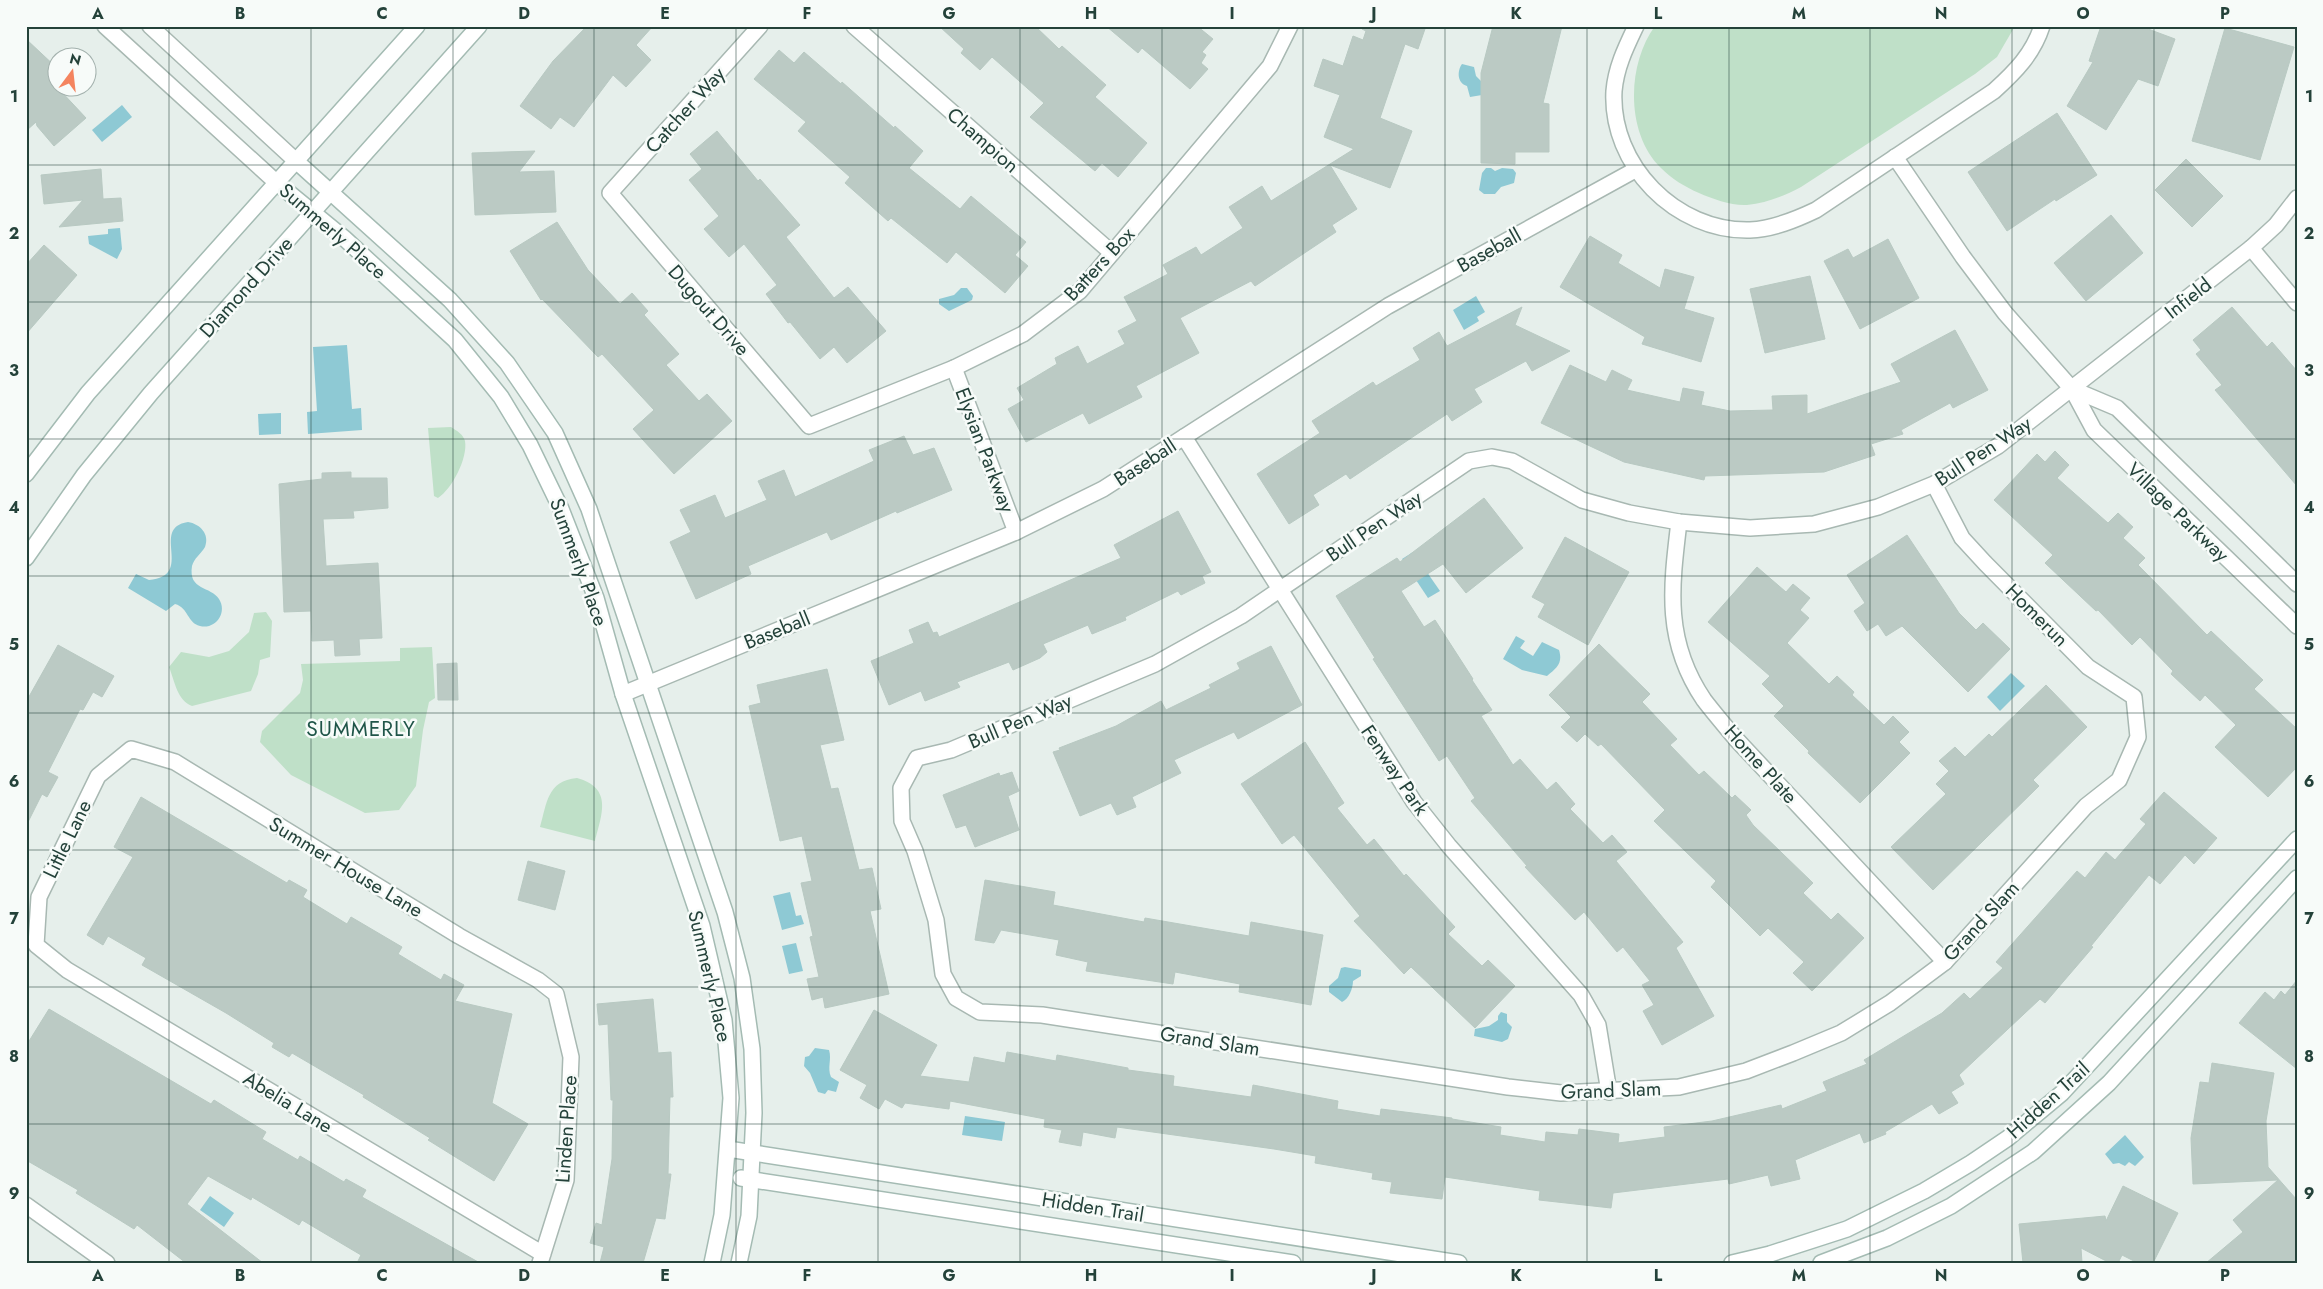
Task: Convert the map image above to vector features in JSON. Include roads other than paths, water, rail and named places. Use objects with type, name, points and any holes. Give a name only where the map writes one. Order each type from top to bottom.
[{"type":"street","name":"Summerly Place","points":[[105,26],[277,183],[344,238],[455,340],[501,397],[530,446],[562,509],[596,598],[623,694],[702,926],[724,1020],[731,1098],[727,1176],[722,1216],[712,1263]]},
{"type":"street","name":"Summerly Place","points":[[150,26],[450,300],[507,364],[555,434],[590,509],[685,798],[725,912],[742,978],[752,1049],[754,1112],[749,1178],[749,1216],[739,1263]]},
{"type":"street","points":[[26,474],[88,393],[417,26]]},
{"type":"street","name":"Diamond Drive","points":[[26,558],[84,474],[151,393],[479,26]]},
{"type":"street","name":"Catcher Way","points":[[610,193],[760,26]]},
{"type":"street","name":"Champion","points":[[854,26],[1112,253]]},
{"type":"street","points":[[1636,26],[1622,54],[1614,91],[1618,133],[1636,170],[1658,196],[1692,218],[1722,228],[1751,230],[1785,224],[1816,210],[1994,91],[2020,67],[2037,41],[2042,26]]},
{"type":"street","name":"Batters Box","points":[[809,426],[954,368],[1023,334],[1080,291],[1270,66],[1289,27]]},
{"type":"street","name":"Village Parkway","points":[[1895,157],[1963,257],[2005,313],[2072,389],[2094,430],[2297,626]]},
{"type":"street","name":"Baseball","points":[[623,694],[1016,532],[1103,489],[1388,306],[1636,170]]},
{"type":"street","name":"Dugout Drive","points":[[610,193],[809,426]]},
{"type":"street","name":"Infield","points":[[2072,389],[2251,248],[2276,225],[2297,198]]},
{"type":"street","points":[[2251,248],[2297,303]]},
{"type":"street","name":"Elysian Parkway","points":[[954,368],[1016,532]]},
{"type":"street","name":"Village Parkway","points":[[2072,389],[2117,408],[2297,584]]},
{"type":"street","name":"Bull Pen Way","points":[[956,998],[942,974],[936,920],[915,851],[902,821],[901,788],[917,758],[951,750],[1155,664],[1241,616],[1469,461],[1492,457],[1512,461],[1582,500],[1629,513],[1679,522],[1750,528],[1814,524],[1878,507],[1934,484],[1998,446],[2072,389]]},
{"type":"street","name":"Fenway Park","points":[[1184,437],[1414,802],[1449,846],[1581,995],[1598,1025],[1609,1092]]},
{"type":"street","name":"Homerun","points":[[1934,484],[1962,538],[1985,564],[2088,666],[2134,697],[2138,737]]},
{"type":"street","name":"Home Plate","points":[[1679,522],[1671,582],[1673,624],[1684,664],[1704,699],[1736,738],[1945,962]]},
{"type":"street","name":"Grand Slam","points":[[956,998],[980,1012],[1042,1014],[1561,1094],[1679,1088],[1746,1072],[1841,1033],[1890,1004],[1945,962],[2086,806],[2119,780],[2138,737]]},
{"type":"street","name":"Little Lane","points":[[36,945],[39,897],[64,845],[98,776],[131,749]]},
{"type":"street","name":"Summer House Lane","points":[[131,749],[175,762],[459,936],[538,980],[556,994]]},
{"type":"street","name":"Hidden Trail","points":[[1732,1263],[1770,1254],[1847,1229],[1924,1191],[2008,1138],[2062,1093],[2297,839]]},
{"type":"street","name":"Hidden Trail","points":[[1821,1263],[1887,1238],[1951,1206],[2033,1152],[2110,1083],[2297,878]]},
{"type":"street","name":"Abelia Lane","points":[[36,945],[66,970],[541,1258]]},
{"type":"street","name":"Linden Place","points":[[541,1258],[566,1180],[571,1057],[556,994]]},
{"type":"street","name":"Hidden Trail","points":[[728,1149],[1459,1263]]},
{"type":"street","name":"Hidden Trail","points":[[727,1176],[1293,1263]]},
{"type":"street","points":[[26,1205],[107,1263]]},
{"type":"water","points":[[1462,64],[1474,67],[1476,76],[1482,82],[1482,95],[1470,97],[1467,86],[1461,82],[1459,76]]},
{"type":"water","points":[[122,105],[132,117],[102,142],[92,130]]},
{"type":"water","points":[[1486,168],[1491,168],[1495,171],[1502,168],[1513,169],[1516,173],[1514,183],[1501,187],[1495,194],[1484,194],[1479,190],[1482,173]]},
{"type":"water","points":[[120,228],[122,249],[117,259],[89,244],[88,236],[108,234],[108,229]]},
{"type":"water","points":[[961,288],[967,288],[973,296],[972,300],[949,311],[939,304],[939,299],[954,295]]},
{"type":"water","points":[[1476,296],[1485,312],[1477,317],[1479,321],[1464,330],[1453,310]]},
{"type":"water","points":[[347,345],[352,409],[361,408],[362,430],[308,434],[307,412],[317,411],[313,347]]},
{"type":"water","points":[[281,413],[281,434],[259,435],[258,414]]},
{"type":"water","points":[[188,522],[200,527],[206,538],[205,547],[192,566],[193,580],[219,599],[222,610],[215,623],[205,627],[193,622],[180,606],[175,604],[166,611],[128,588],[136,574],[149,580],[163,577],[169,570],[172,561],[172,533],[177,526]]},
{"type":"water","points":[[1413,552],[1440,591],[1428,598],[1402,559]]},
{"type":"water","points":[[1516,636],[1525,641],[1520,648],[1533,656],[1542,642],[1559,650],[1560,662],[1556,668],[1547,676],[1522,670],[1503,659]]},
{"type":"water","points":[[2011,673],[2025,686],[2000,711],[1987,697]]},
{"type":"water","points":[[790,892],[796,916],[801,915],[804,924],[782,930],[773,896]]},
{"type":"water","points":[[796,943],[803,971],[789,974],[782,946]]},
{"type":"water","points":[[1341,968],[1361,970],[1361,976],[1353,981],[1350,993],[1342,1002],[1329,992],[1329,986],[1338,978]]},
{"type":"water","points":[[1501,1012],[1507,1014],[1507,1022],[1512,1027],[1508,1039],[1502,1042],[1474,1036],[1475,1029],[1489,1026],[1498,1020]]},
{"type":"water","points":[[815,1048],[829,1050],[831,1077],[839,1082],[836,1092],[828,1090],[825,1094],[818,1092],[810,1073],[804,1066],[805,1057],[809,1056]]},
{"type":"water","points":[[965,1116],[1005,1122],[1002,1141],[962,1135]]},
{"type":"water","points":[[2125,1135],[2144,1157],[2135,1166],[2129,1162],[2125,1166],[2119,1163],[2113,1164],[2105,1154]]},
{"type":"water","points":[[210,1196],[234,1213],[224,1227],[200,1210]]},
{"type":"district","name":"SUMMERLY","points":[[361,729]]}]
